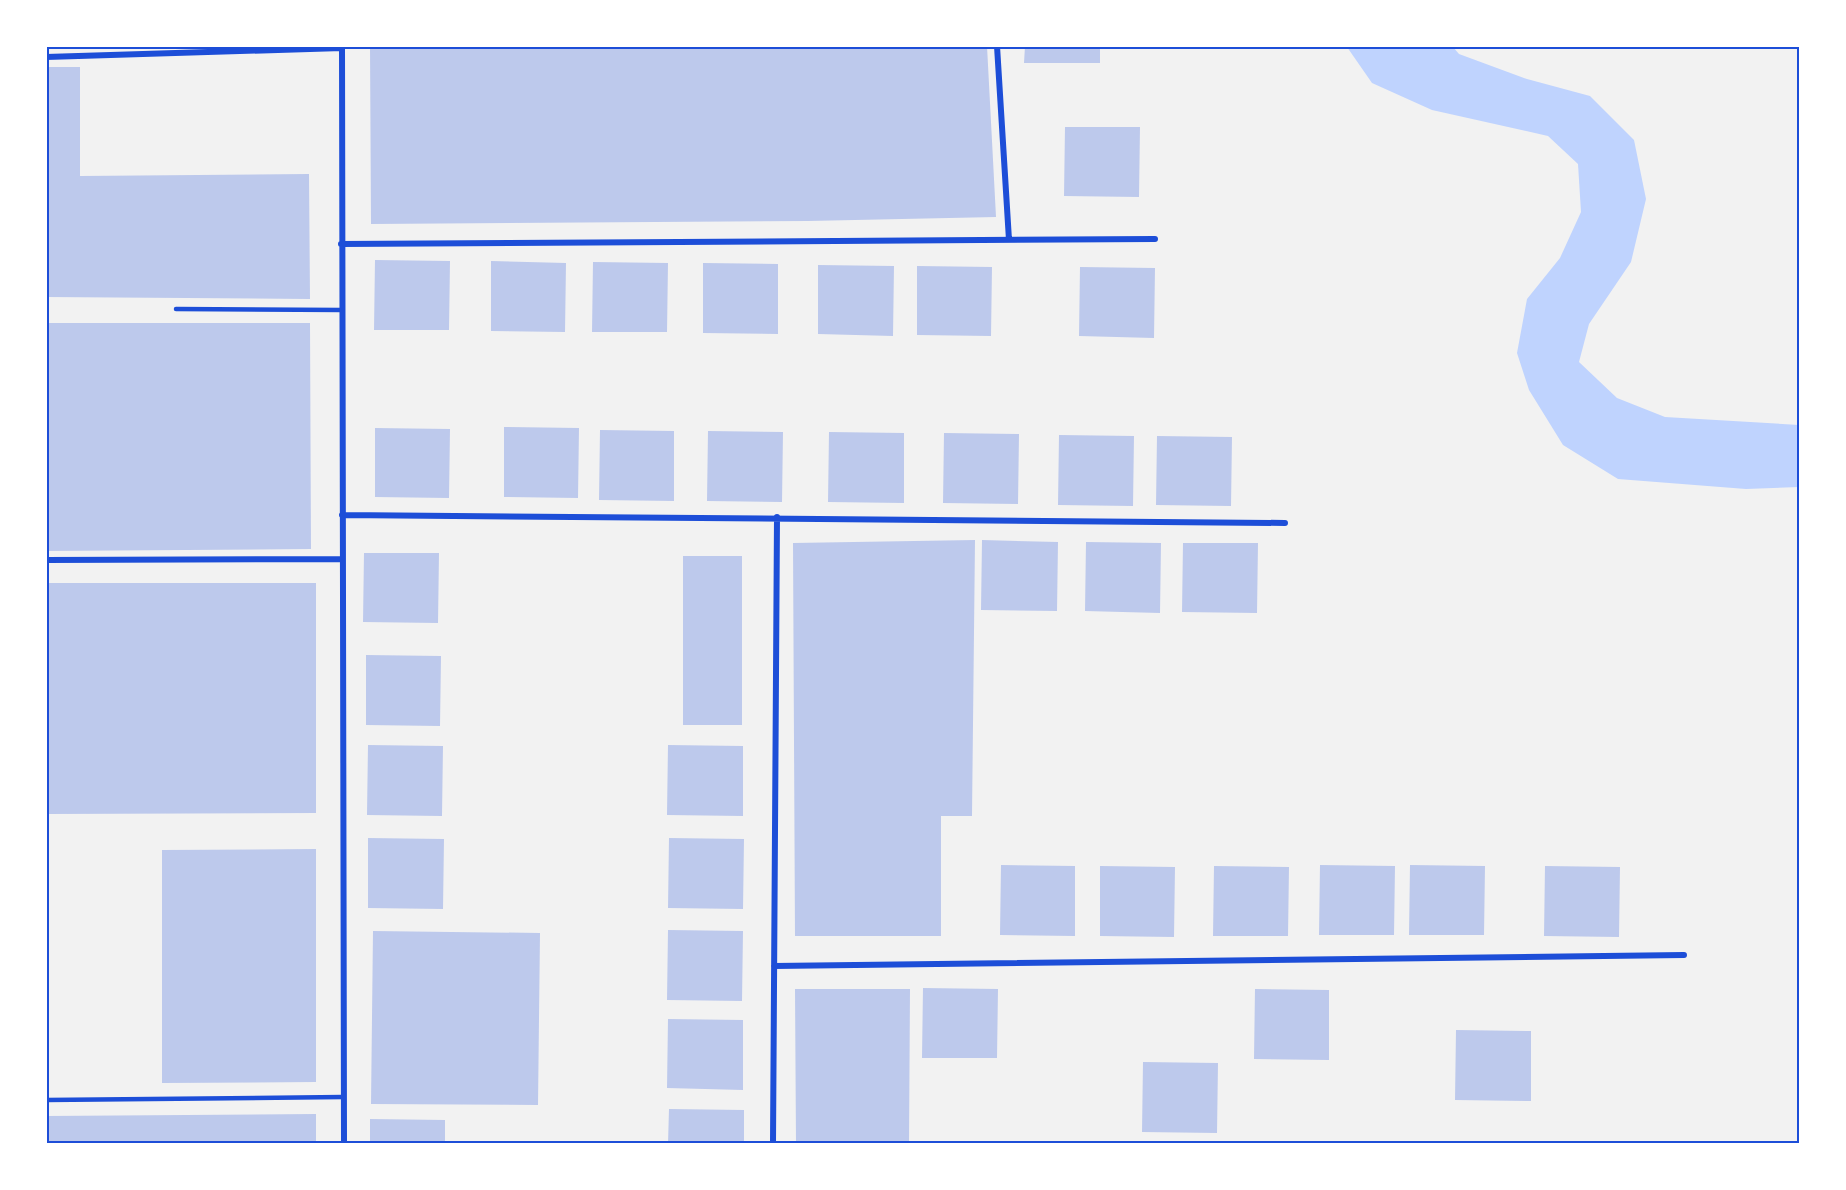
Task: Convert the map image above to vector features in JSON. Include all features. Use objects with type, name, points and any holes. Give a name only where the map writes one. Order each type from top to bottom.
[{"type":"street","points":[[997,46],[1009,240]]},
{"type":"street","points":[[46,57],[342,47],[344,1143]]},
{"type":"street","points":[[341,244],[1155,239]]},
{"type":"street","points":[[342,515],[1285,522]]},
{"type":"street","points":[[773,1143],[777,517]]},
{"type":"street","points":[[46,560],[342,559]]},
{"type":"street","points":[[774,966],[1684,955]]},
{"type":"lane","points":[[176,309],[342,310]]},
{"type":"lane","points":[[46,1100],[344,1097]]},
{"type":"water","points":[[1347,47],[1453,47],[1459,54],[1527,79],[1590,96],[1634,140],[1646,199],[1631,262],[1589,324],[1579,362],[1617,398],[1665,417],[1799,425],[1799,487],[1746,489],[1618,479],[1563,445],[1529,390],[1517,353],[1527,299],[1560,258],[1581,212],[1578,164],[1548,136],[1432,110],[1372,83]]},
{"type":"building","points":[[370,46],[987,46],[996,217],[808,221],[371,224]]},
{"type":"building","points":[[1025,46],[1100,46],[1100,63],[1024,63]]},
{"type":"building","points":[[46,67],[80,67],[80,176],[309,174],[310,299],[46,297]]},
{"type":"building","points":[[1065,127],[1140,127],[1139,197],[1064,196]]},
{"type":"building","points":[[375,260],[450,261],[449,330],[374,330]]},
{"type":"building","points":[[491,261],[566,263],[565,332],[491,331]]},
{"type":"building","points":[[593,262],[668,263],[667,332],[592,332]]},
{"type":"building","points":[[703,263],[778,264],[778,334],[703,333]]},
{"type":"building","points":[[818,265],[894,266],[893,336],[818,334]]},
{"type":"building","points":[[917,266],[992,267],[991,336],[917,335]]},
{"type":"building","points":[[1080,267],[1155,268],[1154,338],[1079,336]]},
{"type":"building","points":[[46,323],[310,323],[311,549],[46,551]]},
{"type":"building","points":[[504,427],[579,428],[578,498],[504,497]]},
{"type":"building","points":[[375,428],[450,429],[449,498],[375,497]]},
{"type":"building","points":[[600,430],[674,431],[674,501],[599,500]]},
{"type":"building","points":[[708,431],[783,432],[782,502],[707,501]]},
{"type":"building","points":[[829,432],[904,433],[904,503],[828,502]]},
{"type":"building","points":[[944,433],[1019,434],[1018,504],[943,503]]},
{"type":"building","points":[[1059,435],[1134,436],[1133,506],[1058,505]]},
{"type":"building","points":[[1157,436],[1232,437],[1231,506],[1156,505]]},
{"type":"building","points":[[975,540],[972,816],[941,816],[941,936],[795,936],[793,543]]},
{"type":"building","points":[[982,540],[1058,542],[1057,611],[981,610]]},
{"type":"building","points":[[1086,542],[1161,543],[1160,613],[1085,611]]},
{"type":"building","points":[[1183,543],[1258,543],[1257,613],[1182,612]]},
{"type":"building","points":[[364,553],[439,553],[438,623],[363,622]]},
{"type":"building","points":[[683,556],[742,556],[742,725],[683,725]]},
{"type":"building","points":[[46,583],[316,583],[316,813],[46,814]]},
{"type":"building","points":[[366,655],[441,656],[440,726],[366,725]]},
{"type":"building","points":[[368,745],[443,746],[442,816],[367,815]]},
{"type":"building","points":[[668,745],[743,746],[743,816],[667,815]]},
{"type":"building","points":[[368,838],[444,839],[443,909],[368,908]]},
{"type":"building","points":[[669,838],[744,839],[743,909],[668,908]]},
{"type":"building","points":[[316,849],[316,1082],[162,1083],[162,850]]},
{"type":"building","points":[[1001,865],[1075,866],[1075,936],[1000,935]]},
{"type":"building","points":[[1320,865],[1395,866],[1394,935],[1319,935]]},
{"type":"building","points":[[1410,865],[1485,866],[1484,935],[1409,935]]},
{"type":"building","points":[[1100,866],[1175,867],[1174,937],[1100,936]]},
{"type":"building","points":[[1214,866],[1289,867],[1288,936],[1213,936]]},
{"type":"building","points":[[1545,866],[1620,867],[1619,937],[1544,936]]},
{"type":"building","points":[[668,930],[743,931],[742,1001],[667,1000]]},
{"type":"building","points":[[373,931],[540,933],[538,1105],[371,1104]]},
{"type":"building","points":[[923,988],[998,989],[997,1058],[922,1058]]},
{"type":"building","points":[[795,989],[910,989],[909,1144],[796,1144]]},
{"type":"building","points":[[1255,989],[1329,990],[1329,1060],[1254,1059]]},
{"type":"building","points":[[668,1019],[743,1020],[743,1090],[667,1088]]},
{"type":"building","points":[[1456,1030],[1531,1031],[1531,1101],[1455,1100]]},
{"type":"building","points":[[1143,1062],[1218,1063],[1217,1133],[1142,1132]]},
{"type":"building","points":[[669,1109],[744,1110],[744,1144],[668,1144]]},
{"type":"building","points":[[316,1114],[316,1144],[46,1144],[46,1116]]},
{"type":"building","points":[[370,1119],[445,1120],[445,1144],[370,1144]]}]
